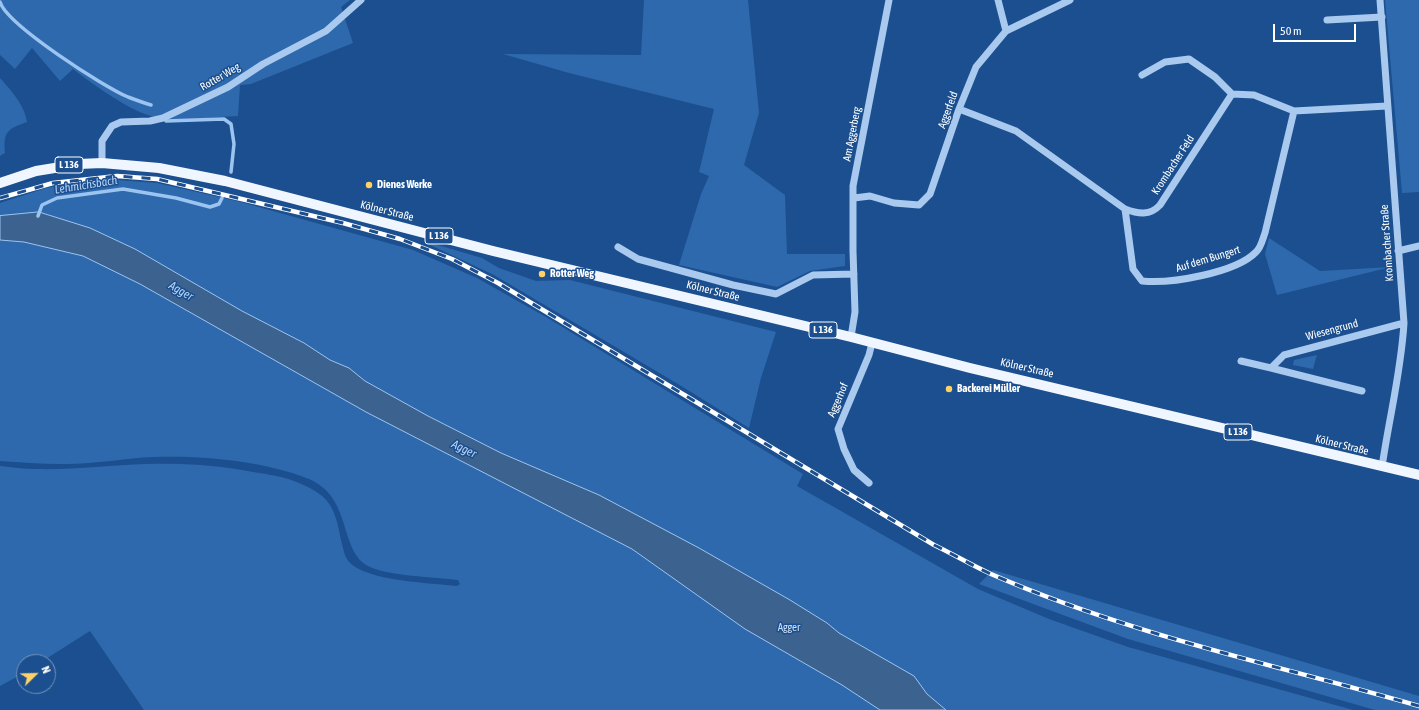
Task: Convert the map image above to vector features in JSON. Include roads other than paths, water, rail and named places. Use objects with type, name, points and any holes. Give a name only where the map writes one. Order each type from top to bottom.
[{"type":"main road","name":"Kölner Straße","points":[[0,183],[54,167],[102,163],[160,168],[225,181],[493,251],[1419,475]]},
{"type":"street","name":"Rotter Weg","points":[[102,163],[102,141],[112,126],[122,122],[150,121],[163,118],[228,87],[263,64],[326,31],[361,0]]},
{"type":"street","name":"Am Aggerberg","points":[[851,337],[855,312],[853,186],[889,0]]},
{"type":"street","points":[[998,0],[1006,31]]},
{"type":"street","name":"Aggerfeld","points":[[854,198],[870,196],[894,203],[919,205],[930,194],[959,109],[976,67],[1006,31],[1070,0]]},
{"type":"street","name":"Krombacher Straße","points":[[1380,0],[1404,323],[1403,345],[1395,403],[1382,467]]},
{"type":"street","points":[[1328,20],[1382,17]]},
{"type":"street","points":[[1142,75],[1165,62],[1189,59],[1215,77],[1232,94],[1254,94],[1294,112],[1387,106]]},
{"type":"street","name":"Krombacher Feld","points":[[959,109],[1016,131],[1125,209],[1137,213],[1149,213],[1160,205],[1232,94]]},
{"type":"street","name":"Auf dem Bungert","points":[[1125,209],[1133,269],[1142,281],[1158,283],[1182,280],[1244,262],[1258,251],[1265,232],[1294,112]]},
{"type":"street","points":[[1398,251],[1419,246]]},
{"type":"street","points":[[618,247],[638,259],[733,285],[776,294],[814,275],[854,274]]},
{"type":"street","name":"Wiesengrund","points":[[1271,368],[1284,355],[1404,323]]},
{"type":"street","name":"Aggerhof","points":[[869,483],[854,470],[844,449],[838,429],[870,355],[872,342]]},
{"type":"street","points":[[1241,361],[1362,391]]},
{"type":"water","name":"Agger","points":[[39,212],[90,228],[135,249],[242,311],[304,343],[330,360],[349,368],[365,381],[428,416],[501,453],[599,495],[699,548],[790,600],[827,623],[839,633],[914,676],[927,694],[946,710],[880,710],[842,685],[745,629],[632,549],[366,412],[140,284],[83,256],[24,242],[0,240],[0,216]]},
{"type":"waterway","name":"Lehmichsbach","points":[[0,2],[7,12],[37,40],[79,69],[116,91],[151,105]]},
{"type":"waterway","name":"Lehmichsbach","points":[[166,121],[224,119],[231,124],[234,144],[231,172]]},
{"type":"waterway","name":"Lehmichsbach","points":[[38,216],[42,205],[57,198],[123,189],[176,198],[210,207],[219,204],[222,198]]},
{"type":"railway","points":[[0,198],[53,183],[117,176],[157,179],[343,223],[400,239],[452,259],[498,283],[934,545],[991,574],[1043,595],[1149,631],[1419,706]]},
{"type":"place","name":"Dienes Werke","points":[[369,185]]},
{"type":"place","name":"Rotter Weg","points":[[542,274]]},
{"type":"place","name":"Backerei Müller","points":[[949,389]]}]
